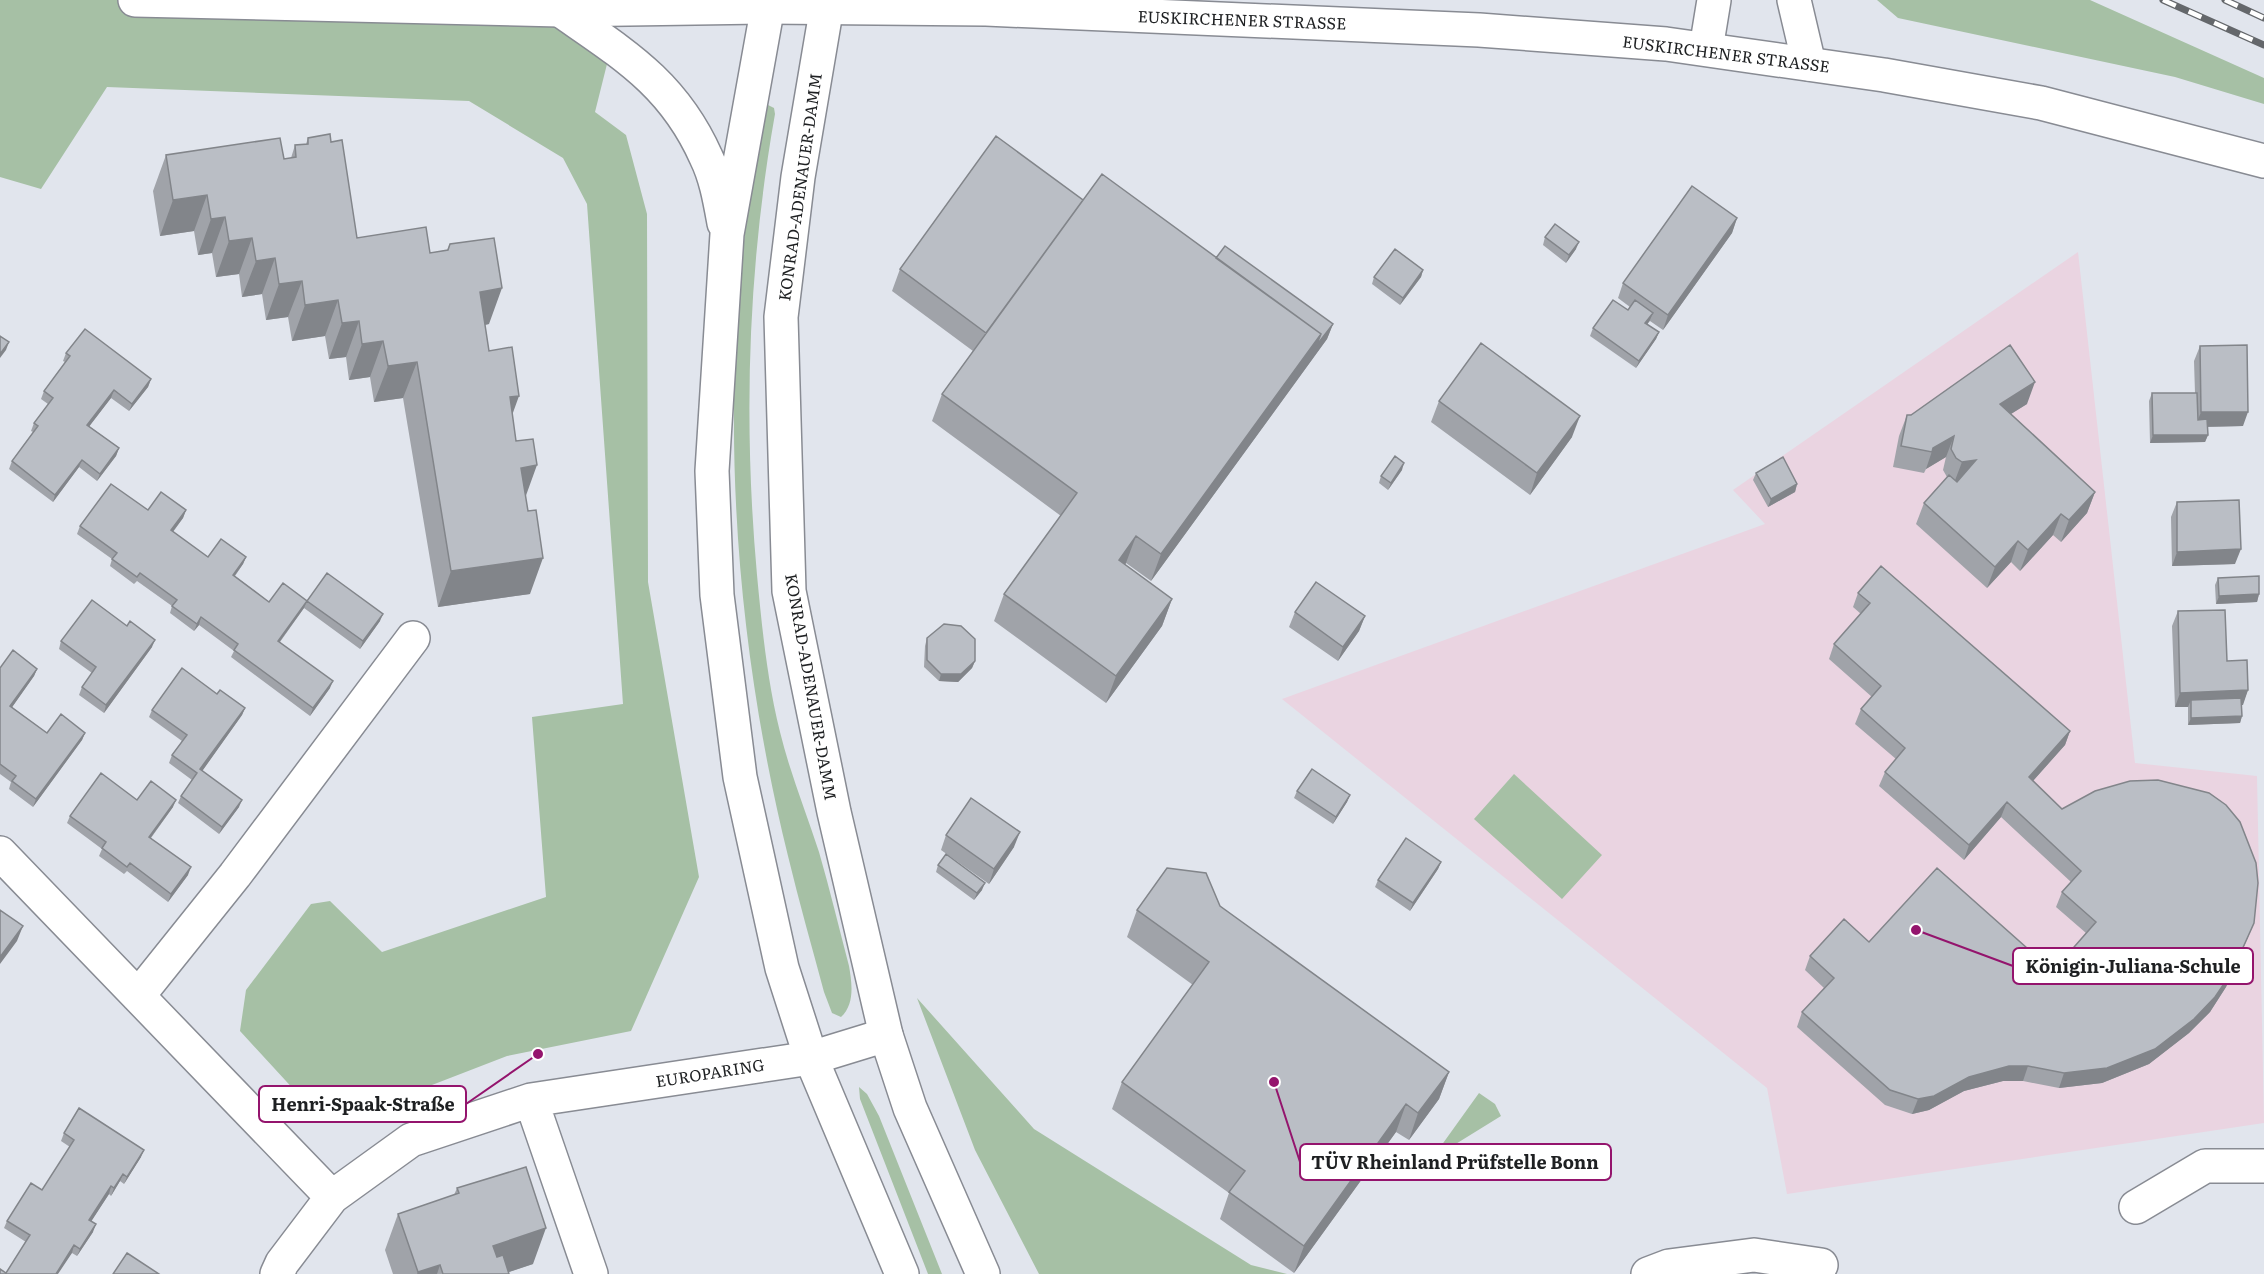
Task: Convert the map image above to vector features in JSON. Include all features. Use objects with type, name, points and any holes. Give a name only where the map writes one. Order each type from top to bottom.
[{"type":"main road","name":"EUSKIRCHENER STRASSE","points":[[135,0],[560,10],[652,5],[979,4],[1479,30],[1666,44],[1809,64],[2041,103],[2264,161]]},
{"type":"main road","points":[[1706,49],[1714,0]]},
{"type":"main road","points":[[1794,0],[1809,64]]},
{"type":"main road","points":[[768,4],[727,234],[712,471],[717,596],[740,777],[782,968],[811,1058],[902,1274]]},
{"type":"main road","name":"KONRAD-ADENAUER-DAMM","points":[[828,4],[798,177],[781,317],[789,591],[834,812],[886,1035],[910,1108],[983,1274]]},
{"type":"main road","points":[[560,10],[630,59],[674,100],[707,158],[727,234]]},
{"type":"main road","points":[[138,996],[235,874],[413,638]]},
{"type":"main road","points":[[0,853],[332,1197]]},
{"type":"main road","name":"EUROPARING","points":[[277,1274],[282,1263],[332,1197],[411,1140],[531,1100],[811,1058],[886,1035]]},
{"type":"main road","points":[[531,1100],[591,1274]]},
{"type":"main road","points":[[2136,1208],[2205,1166],[2264,1166]]},
{"type":"main road","points":[[1648,1274],[1669,1266],[1754,1255],[1821,1265]]},
{"type":"shaded area","points":[[2078,252],[2135,763],[2257,776],[2264,1123],[1787,1194],[1767,1088],[1282,699],[1765,524],[1733,490]]},
{"type":"green space","points":[[0,0],[623,0],[595,112],[626,135],[647,214],[648,582],[699,877],[631,1031],[507,1056],[375,1107],[297,1093],[240,1031],[246,990],[311,904],[330,901],[382,952],[546,897],[532,717],[623,704],[587,204],[563,158],[469,101],[107,87],[41,189],[0,177]]},
{"type":"green space","points":[[1877,0],[2090,0],[2264,78],[2264,104],[2175,77],[1898,18]]},
{"type":"green space","points":[[766,104],[774,108],[775,114],[759,228],[749,401],[757,575],[768,673],[775,712],[793,777],[819,852],[849,966],[850,1000],[849,1006],[841,1017],[832,1013],[824,992],[788,856],[768,764],[752,670],[741,576],[735,481],[734,386],[739,291],[750,197]]},
{"type":"green space","points":[[1514,774],[1602,855],[1562,899],[1474,819]]},
{"type":"green space","points":[[917,998],[1034,1129],[1251,1265],[1287,1274],[1039,1274],[975,1150]]},
{"type":"green space","points":[[859,1087],[867,1094],[879,1116],[942,1274],[928,1274],[860,1099]]},
{"type":"green space","points":[[1479,1093],[1495,1104],[1501,1116],[1446,1150],[1441,1146]]},
{"type":"building","points":[[330,134],[331,142],[342,140],[357,238],[426,227],[430,253],[448,250],[450,244],[494,238],[502,288],[480,292],[489,351],[512,347],[519,396],[510,397],[516,441],[533,439],[537,465],[521,468],[528,511],[536,510],[543,558],[451,571],[417,362],[388,366],[383,341],[362,344],[359,321],[342,323],[338,300],[305,305],[302,281],[279,284],[275,258],[256,261],[252,238],[229,241],[225,217],[211,219],[207,195],[173,200],[166,155],[280,138],[284,159],[296,157],[295,145],[308,144],[308,138]]},
{"type":"building","points":[[996,136],[1083,200],[986,333],[900,269]]},
{"type":"building","points":[[1102,174],[1321,334],[1161,554],[1136,536],[1119,560],[1172,599],[1116,676],[1004,594],[1077,493],[942,394]]},
{"type":"building","points":[[1692,186],[1737,218],[1668,315],[1623,283]]},
{"type":"building","points":[[1555,224],[1579,242],[1569,255],[1545,237]]},
{"type":"building","points":[[1225,246],[1333,324],[1316,346],[1321,334],[1216,258]]},
{"type":"building","points":[[1395,249],[1423,270],[1403,298],[1374,277]]},
{"type":"building","points":[[1613,300],[1628,310],[1635,300],[1653,313],[1645,323],[1659,332],[1639,361],[1593,328]]},
{"type":"building","points":[[85,329],[151,379],[132,404],[114,390],[87,425],[119,448],[100,474],[82,460],[55,495],[12,461],[38,426],[34,423],[53,398],[44,391],[70,356],[66,353]]},
{"type":"building","points":[[0,336],[9,342],[0,354]]},
{"type":"building","points":[[1481,343],[1580,416],[1537,473],[1439,401]]},
{"type":"building","points":[[2010,345],[2035,382],[2000,404],[2095,492],[2069,520],[2061,514],[2028,550],[2018,541],[1995,567],[1924,503],[1949,475],[1957,482],[1976,460],[1962,462],[1956,458],[1951,449],[1954,436],[1933,448],[1932,452],[1901,446],[1907,415],[1911,415]]},
{"type":"building","points":[[2247,345],[2248,412],[2201,412],[2200,346]]},
{"type":"building","points":[[2152,393],[2197,393],[2198,420],[2207,419],[2208,435],[2153,435]]},
{"type":"building","points":[[1395,456],[1404,463],[1391,483],[1381,476]]},
{"type":"building","points":[[1783,457],[1797,484],[1771,499],[1756,473]]},
{"type":"building","points":[[111,484],[148,510],[161,492],[186,510],[171,530],[208,557],[221,539],[246,557],[233,575],[269,602],[283,583],[307,601],[278,641],[333,681],[313,708],[234,650],[238,644],[201,617],[197,624],[172,606],[177,600],[140,573],[137,577],[112,559],[117,553],[80,526]]},
{"type":"building","points":[[2239,500],[2241,549],[2177,552],[2177,502]]},
{"type":"building","points":[[1881,566],[2070,731],[2029,777],[2062,809],[2095,791],[2130,781],[2158,780],[2209,793],[2226,805],[2240,822],[2256,863],[2258,883],[2254,923],[2232,972],[2215,997],[2194,1019],[2155,1049],[2107,1068],[2064,1073],[2028,1066],[2009,1066],[1969,1077],[1934,1096],[1918,1099],[1890,1090],[1802,1012],[1834,978],[1810,956],[1844,919],[1869,942],[1937,868],[2053,971],[2096,922],[2062,892],[2081,871],[2007,802],[1969,845],[1885,772],[1905,748],[1861,709],[1881,686],[1834,644],[1870,603],[1858,593]]},
{"type":"building","points":[[327,573],[383,614],[363,641],[307,601]]},
{"type":"building","points":[[2259,576],[2259,594],[2219,596],[2218,578]]},
{"type":"building","points":[[1316,582],[1365,616],[1343,647],[1295,612]]},
{"type":"building","points":[[92,600],[127,626],[130,621],[155,640],[106,705],[82,687],[96,667],[61,641]]},
{"type":"building","points":[[2225,610],[2227,661],[2247,660],[2248,690],[2180,693],[2178,611]]},
{"type":"building","points":[[944,624],[961,626],[975,639],[975,661],[961,674],[941,674],[927,660],[927,638]]},
{"type":"building","points":[[13,650],[37,669],[10,706],[47,733],[61,714],[85,733],[36,799],[12,781],[16,776],[0,764],[0,668]]},
{"type":"building","points":[[182,668],[217,694],[220,690],[245,708],[200,769],[242,800],[222,827],[181,796],[197,773],[172,755],[187,735],[152,710]]},
{"type":"building","points":[[2241,698],[2242,716],[2191,718],[2191,700]]},
{"type":"building","points":[[1312,769],[1350,795],[1336,817],[1297,791]]},
{"type":"building","points":[[101,773],[137,800],[151,781],[176,800],[149,837],[191,867],[171,894],[130,863],[127,867],[102,848],[106,842],[70,816]]},
{"type":"building","points":[[971,798],[1020,832],[994,869],[946,835]]},
{"type":"building","points":[[1406,838],[1441,862],[1413,903],[1378,880]]},
{"type":"building","points":[[946,854],[985,883],[977,893],[938,865]]},
{"type":"building","points":[[1167,868],[1206,873],[1220,906],[1449,1072],[1418,1113],[1406,1104],[1304,1246],[1229,1192],[1245,1171],[1122,1082],[1209,962],[1137,910]]},
{"type":"building","points":[[0,910],[23,926],[0,957]]},
{"type":"building","points":[[79,1108],[144,1150],[127,1177],[123,1174],[114,1188],[111,1186],[89,1220],[96,1224],[80,1249],[74,1245],[56,1274],[0,1274],[0,1269],[6,1273],[30,1235],[7,1221],[31,1183],[42,1190],[74,1140],[64,1133]]},
{"type":"building","points":[[526,1167],[546,1228],[493,1246],[497,1257],[503,1255],[509,1274],[443,1274],[440,1265],[418,1272],[398,1214],[459,1193],[457,1188]]},
{"type":"building","points":[[127,1253],[159,1274],[113,1274]]},
{"type":"railway","points":[[2163,0],[2264,45]]},
{"type":"railway","points":[[2225,0],[2264,18]]},
{"type":"place","name":"Königin-Juliana-Schule","points":[[1916,930]]},
{"type":"place","name":"Henri-Spaak-Straße","points":[[538,1054]]},
{"type":"place","name":"TÜV Rheinland Prüfstelle Bonn","points":[[1274,1082]]}]
